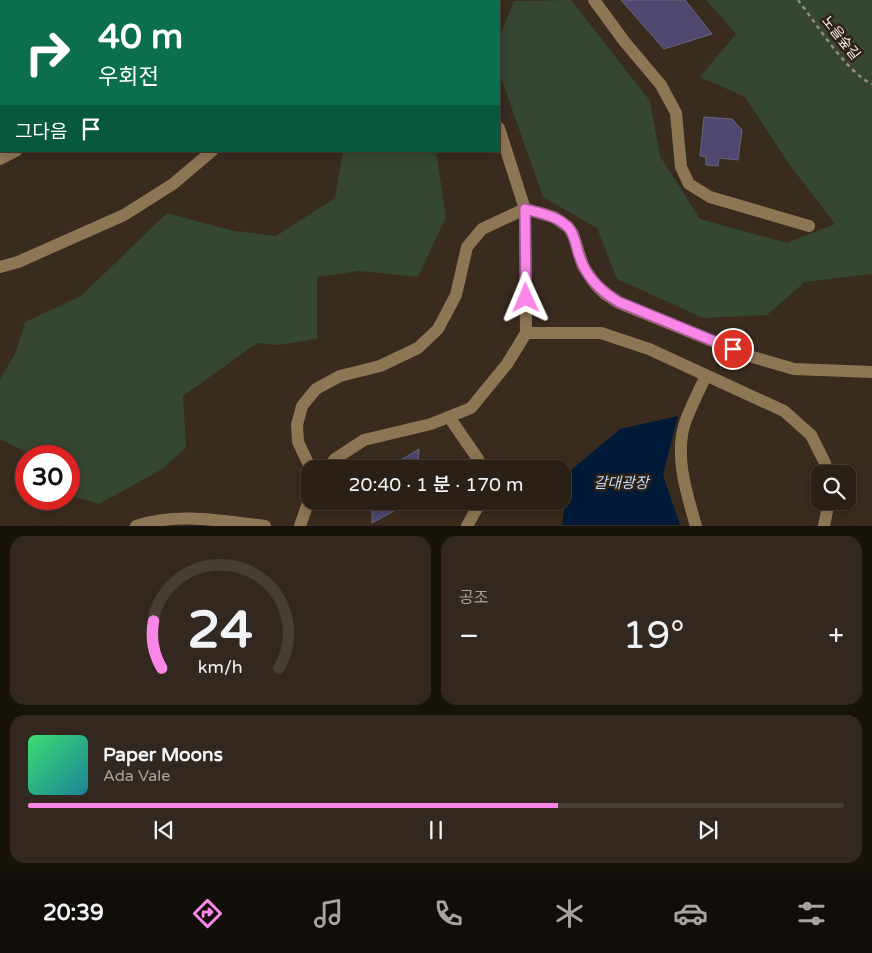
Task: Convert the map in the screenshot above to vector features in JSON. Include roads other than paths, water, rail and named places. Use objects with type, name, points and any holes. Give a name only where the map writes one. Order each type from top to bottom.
[{"type":"street","points":[[594,0],[624,41],[661,85],[676,113],[681,167],[689,184],[710,198],[809,226]]},
{"type":"street","points":[[335,460],[364,440],[431,424],[471,408],[507,364],[526,333],[525,209],[500,131]]},
{"type":"street","points":[[0,159],[14,152]]},
{"type":"street","points":[[0,267],[18,262],[124,215],[174,184],[211,152]]},
{"type":"street","points":[[307,460],[298,442],[296,425],[302,406],[316,389],[340,376],[380,366],[418,348],[438,329],[447,314],[456,295],[467,247],[482,229],[525,209],[554,217],[568,227],[573,234],[587,274],[605,294],[619,302],[749,356],[794,369],[872,372]]},
{"type":"street","points":[[526,333],[602,333],[649,349],[784,411],[811,434],[825,465]]},
{"type":"street","points":[[696,526],[683,483],[681,458],[684,426],[706,376]]},
{"type":"street","points":[[449,416],[478,460]]},
{"type":"street","points":[[300,526],[306,510]]},
{"type":"street","points":[[467,526],[476,510]]},
{"type":"street","points":[[824,526],[827,510]]},
{"type":"street","points":[[136,526],[169,518],[208,519],[265,526]]},
{"type":"water","name":"갈대광장","points":[[678,416],[663,475],[680,525],[562,525],[564,510],[571,510],[571,470],[620,429]]}]
